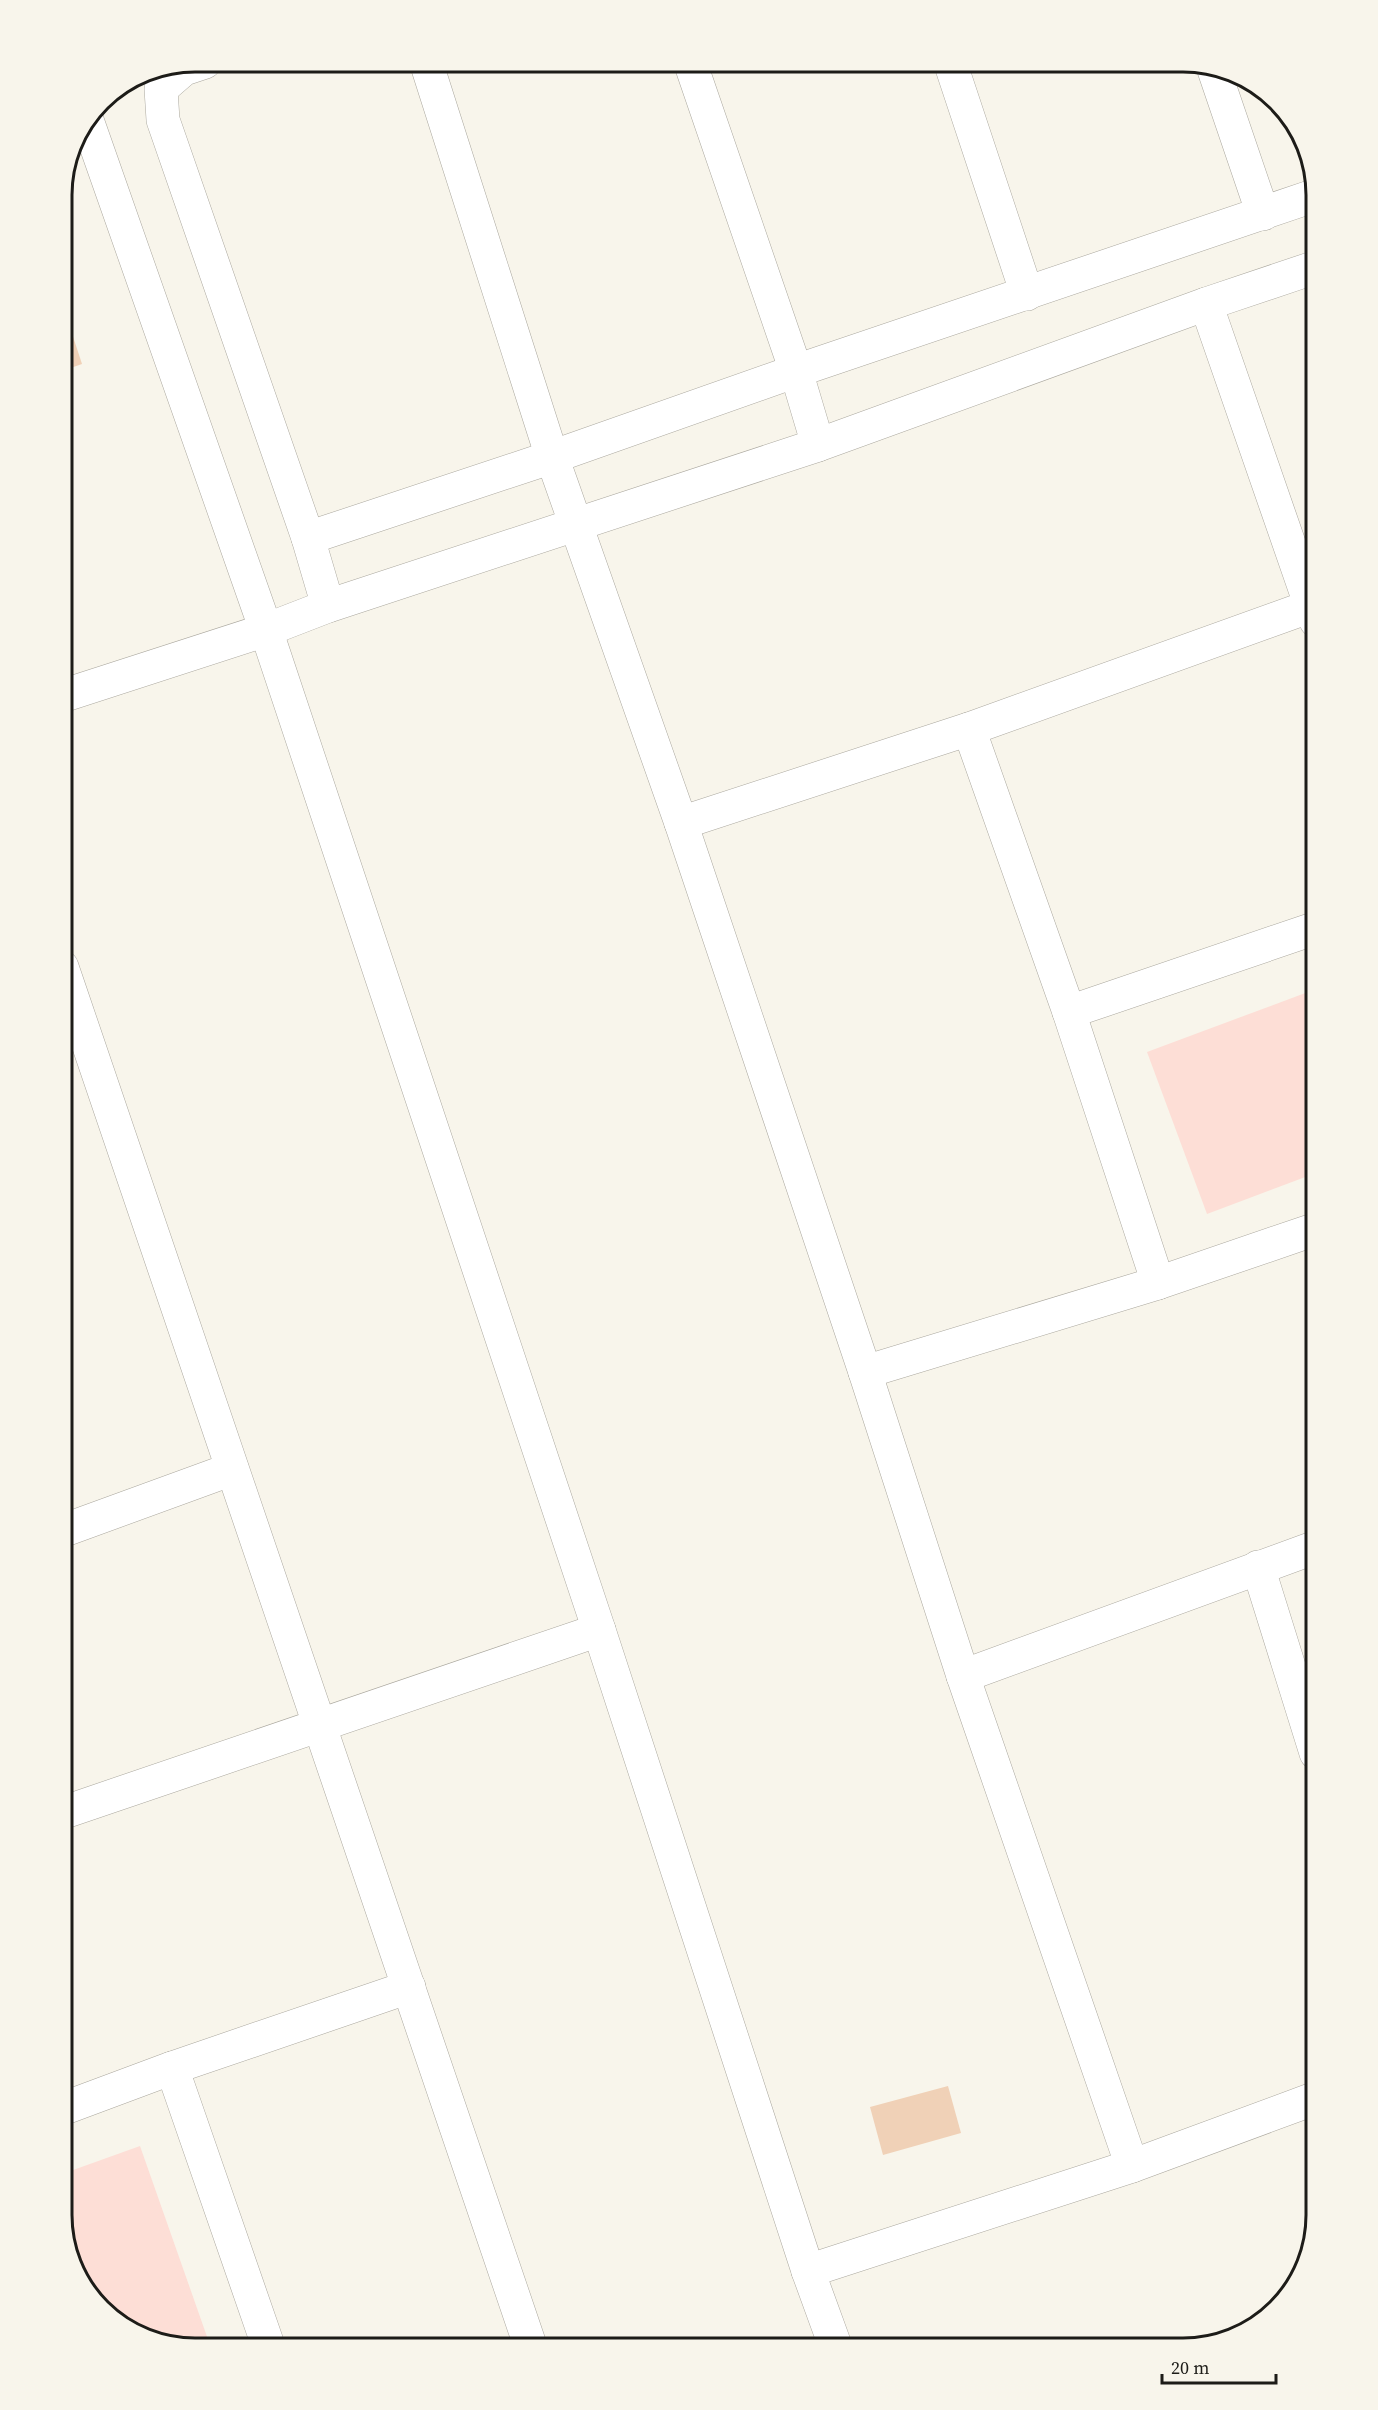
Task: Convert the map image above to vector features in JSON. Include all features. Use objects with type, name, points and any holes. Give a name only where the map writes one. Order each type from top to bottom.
[{"type":"street","points":[[429,72],[552,457],[681,823],[865,1372],[963,1676],[1132,2166]]},
{"type":"street","points":[[693,72],[796,371],[818,445]]},
{"type":"street","points":[[953,72],[1027,294]]},
{"type":"street","points":[[179,73],[161,89],[163,120],[308,538],[328,606]]},
{"type":"street","points":[[1216,77],[1263,214]]},
{"type":"street","points":[[91,131],[266,630],[599,1630],[808,2271],[832,2338]]},
{"type":"street","points":[[308,538],[552,457],[796,371],[1306,199]]},
{"type":"street","points":[[72,693],[818,445],[1206,304],[1306,271]]},
{"type":"street","points":[[1206,304],[1306,590]]},
{"type":"street","points":[[681,823],[1306,616]]},
{"type":"street","points":[[969,729],[1069,1012],[1158,1283]]},
{"type":"street","points":[[1069,1012],[1306,932]]},
{"type":"street","points":[[72,1002],[528,2338]]},
{"type":"street","points":[[865,1372],[1158,1283],[1306,1233]]},
{"type":"street","points":[[72,1527],[232,1469]]},
{"type":"street","points":[[963,1676],[1306,1551]]},
{"type":"street","points":[[1258,1567],[1306,1718]]},
{"type":"street","points":[[72,1810],[599,1630]]},
{"type":"street","points":[[72,2105],[172,2068],[409,1987]]},
{"type":"street","points":[[172,2068],[266,2338]]},
{"type":"street","points":[[808,2271],[1132,2166],[1306,2102]]},
{"type":"shaded area","points":[[1306,993],[1306,1177],[1207,1214],[1147,1052]]},
{"type":"shaded area","points":[[140,2146],[207,2338],[171,2336],[141,2325],[127,2317],[103,2296],[81,2262],[76,2247],[72,2215],[72,2170]]},
{"type":"building","points":[[72,334],[82,364],[72,368]]},
{"type":"building","points":[[948,2086],[961,2133],[883,2155],[870,2107]]}]
